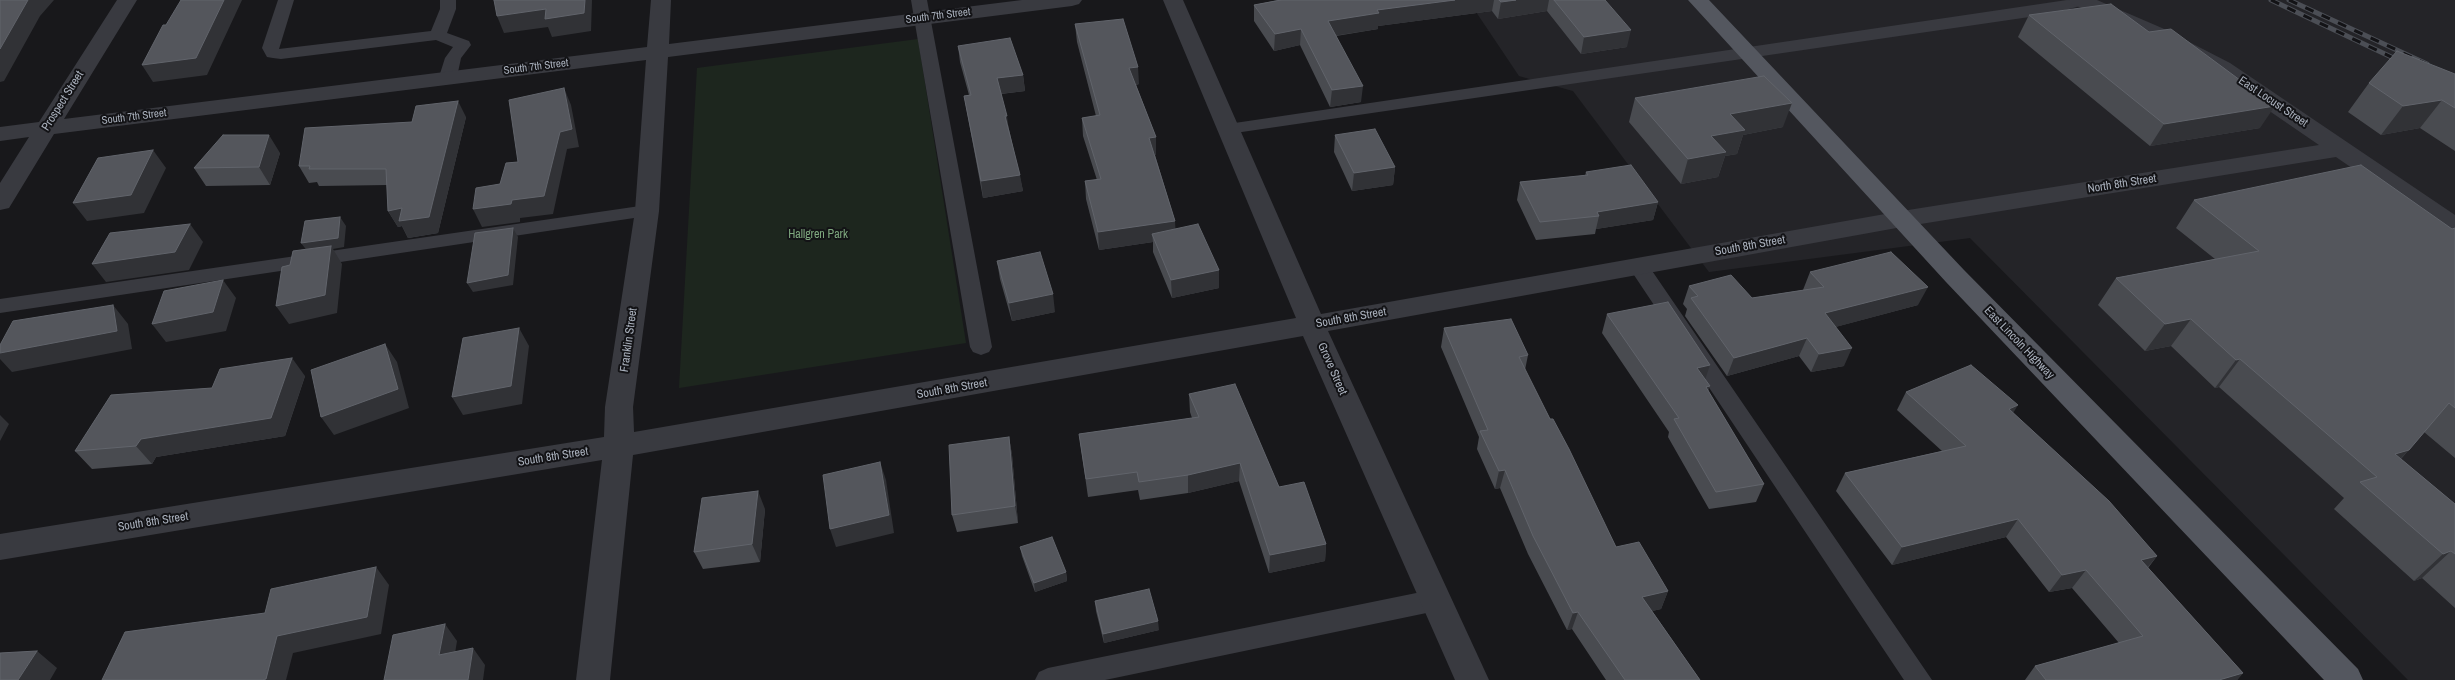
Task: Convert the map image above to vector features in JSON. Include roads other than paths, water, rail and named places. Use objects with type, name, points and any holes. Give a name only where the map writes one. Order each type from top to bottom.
[{"type":"main road","name":"East Lincoln Highway","points":[[1698,0],[1955,276],[2346,680]]},
{"type":"street","name":"Prospect Street","points":[[0,202],[127,0]]},
{"type":"street","name":"Franklin Street","points":[[593,680],[619,446],[619,407],[647,211],[661,0]]},
{"type":"street","name":"South 7th Street","points":[[0,134],[659,52],[920,9],[1072,0]]},
{"type":"street","name":"Grove Street","points":[[1173,0],[1312,326],[1472,680]]},
{"type":"street","name":"East Locust Street","points":[[2080,1],[2155,32],[2200,54],[2268,98],[2455,227]]},
{"type":"street","name":"North 8th Street","points":[[1902,219],[2341,149]]},
{"type":"street","name":"South 8th Street","points":[[0,547],[619,446],[1312,326],[1902,219]]},
{"type":"lane","points":[[286,0],[270,48],[273,53],[281,54],[438,35],[463,45],[453,58],[448,77]]},
{"type":"lane","points":[[438,35],[448,9],[448,0]]},
{"type":"lane","points":[[1228,129],[2050,9],[2080,1]]},
{"type":"lane","points":[[920,9],[981,346]]},
{"type":"lane","points":[[0,306],[647,211]]},
{"type":"lane","points":[[1639,267],[1919,680]]},
{"type":"lane","points":[[1048,680],[1436,600]]},
{"type":"railway","points":[[2271,0],[2404,63]]},
{"type":"railway","points":[[2289,0],[2427,64]]},
{"type":"park label","name":"Hallgren Park","points":[[818,235]]}]
